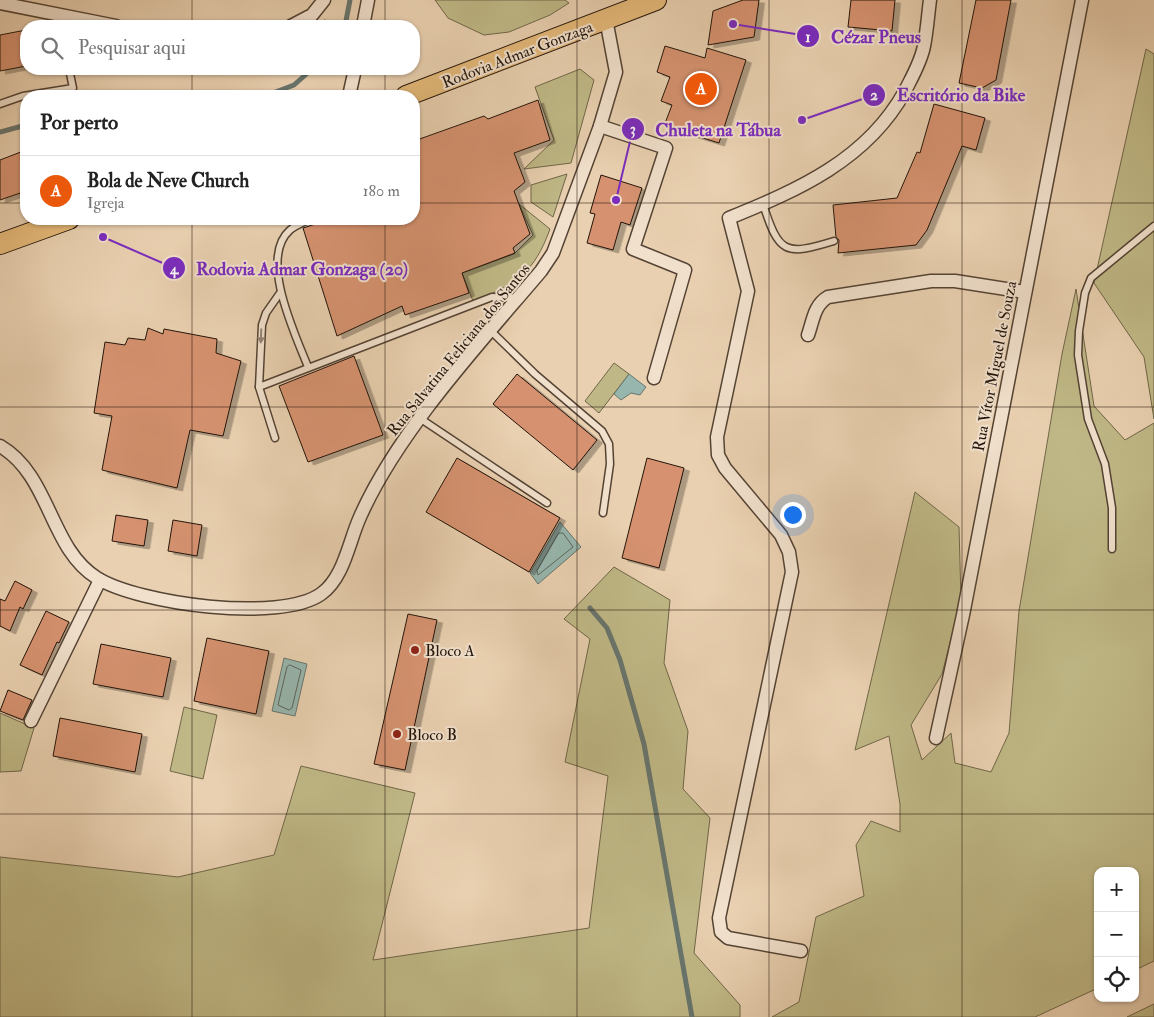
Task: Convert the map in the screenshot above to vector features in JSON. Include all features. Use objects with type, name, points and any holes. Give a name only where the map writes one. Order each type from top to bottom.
[{"type":"main road","name":"Rodovia Admar Gonzaga","points":[[420,91],[656,0]]},
{"type":"main road","points":[[0,244],[52,225]]},
{"type":"street","points":[[302,20],[312,15],[324,0]]},
{"type":"street","points":[[364,20],[368,0]]},
{"type":"street","points":[[801,951],[728,938],[720,932],[719,918],[792,572],[789,552],[781,535],[725,468],[718,455],[717,437],[748,291],[729,218],[816,180],[847,159],[895,108],[916,71],[924,47],[930,0]]},
{"type":"street","name":"Rua Vítor Miguel de Souza","points":[[936,738],[963,615],[1082,0]]},
{"type":"street","points":[[0,3],[58,20]]},
{"type":"street","name":"Rua Salvatina Feliciana dos Santos","points":[[0,446],[16,457],[29,474],[44,498],[75,560],[100,580],[160,599],[202,606],[243,609],[277,607],[308,601],[322,594],[334,581],[360,517],[392,458],[490,331],[542,271],[553,253],[600,126],[616,72],[606,19]]},
{"type":"street","points":[[350,90],[354,75]]},
{"type":"street","points":[[600,126],[666,148],[633,249],[685,270],[654,378]]},
{"type":"street","points":[[808,335],[817,308],[821,301],[828,297],[931,281],[955,281],[1025,292]]},
{"type":"street","points":[[30,721],[100,580]]},
{"type":"lane","points":[[60,90],[73,88],[70,75]]},
{"type":"lane","points":[[0,104],[20,97]]},
{"type":"lane","points":[[762,204],[776,238],[786,247],[804,250],[834,241]]},
{"type":"lane","points":[[300,225],[289,231],[281,243],[278,257],[280,292],[308,367]]},
{"type":"lane","points":[[1112,549],[1112,508],[1105,464],[1088,419],[1078,355],[1079,331],[1086,293],[1091,278],[1154,226]]},
{"type":"lane","points":[[275,438],[259,387],[262,325],[266,313],[280,292]]},
{"type":"lane","points":[[259,387],[492,297],[518,298]]},
{"type":"lane","points":[[490,331],[535,374],[602,431],[610,444],[610,464],[604,513]]},
{"type":"lane","points":[[421,419],[547,503]]},
{"type":"shaded area","points":[[435,0],[565,0],[569,3],[550,15],[509,32],[484,35],[448,18]]},
{"type":"shaded area","points":[[1146,49],[1154,54],[1154,419],[1144,357],[1094,283]]},
{"type":"shaded area","points":[[580,69],[594,80],[571,163],[524,169],[554,140],[535,87]]},
{"type":"shaded area","points":[[567,174],[553,217],[531,202],[531,185]]},
{"type":"shaded area","points":[[519,204],[550,229],[544,244],[537,257],[522,276],[501,289],[473,301],[462,273],[514,254],[533,235]]},
{"type":"shaded area","points":[[1076,289],[1094,406],[1125,440],[1154,423],[1154,961],[1139,968],[1139,867],[1094,867],[1094,990],[1035,1017],[772,1017],[799,1002],[816,917],[864,896],[856,845],[871,821],[900,832],[900,804],[889,736],[855,750],[915,492],[959,527],[961,600],[942,674],[911,725],[922,760],[951,733],[955,763],[991,772],[1009,733],[1019,611],[1062,354]]},
{"type":"shaded area","points":[[614,363],[629,374],[599,413],[585,401]]},
{"type":"shaded area","points":[[614,567],[670,600],[664,663],[688,731],[683,789],[710,818],[694,953],[740,1005],[740,1017],[0,1017],[0,857],[178,877],[274,855],[301,766],[415,793],[373,960],[589,928],[608,776],[565,762],[590,639],[564,619]]},
{"type":"shaded area","points":[[184,707],[217,715],[203,779],[170,771]]},
{"type":"shaded area","points":[[0,713],[34,728],[21,771],[0,772]]},
{"type":"shaded area","points":[[1154,1004],[1154,1017],[1127,1017]]},
{"type":"water","points":[[629,374],[646,387],[640,395],[631,393],[621,400],[614,394]]},
{"type":"water","points":[[560,522],[581,547],[538,584],[530,573]]},
{"type":"water","points":[[284,658],[307,664],[295,716],[272,711]]},
{"type":"building","points":[[743,0],[759,0],[754,37],[708,45],[713,11]]},
{"type":"building","points":[[851,0],[895,0],[892,31],[848,27]]},
{"type":"building","points":[[976,0],[1011,0],[996,80],[982,88],[959,83]]},
{"type":"building","points":[[20,31],[20,67],[0,71],[0,35]]},
{"type":"building","points":[[665,46],[705,58],[707,48],[746,60],[719,143],[664,126],[672,105],[661,101],[670,77],[657,72]]},
{"type":"building","points":[[538,100],[550,140],[514,153],[525,182],[514,191],[530,234],[513,248],[515,253],[462,273],[469,293],[405,315],[402,306],[337,336],[303,228],[312,225],[420,225],[420,139],[484,116],[488,119]]},
{"type":"building","points":[[934,104],[985,118],[976,150],[962,146],[927,230],[916,245],[838,253],[839,240],[836,237],[833,205],[897,198],[917,152],[920,153]]},
{"type":"building","points":[[20,152],[20,193],[0,200],[0,160]]},
{"type":"building","points":[[601,175],[642,188],[630,225],[621,222],[613,250],[587,243],[595,214],[590,213]]},
{"type":"building","points":[[148,328],[163,334],[164,329],[217,339],[216,353],[241,361],[223,436],[190,430],[177,488],[102,470],[112,416],[94,413],[105,342],[125,345],[128,338],[145,340]]},
{"type":"building","points":[[354,356],[383,435],[308,462],[279,386]]},
{"type":"building","points":[[517,374],[597,440],[573,470],[493,404]]},
{"type":"building","points":[[457,458],[560,518],[529,572],[426,512]]},
{"type":"building","points":[[647,458],[684,468],[659,568],[622,558]]},
{"type":"building","points":[[116,515],[148,520],[144,546],[112,541]]},
{"type":"building","points":[[173,520],[202,525],[197,556],[168,551]]},
{"type":"building","points":[[15,581],[32,590],[23,609],[20,607],[10,631],[0,626],[0,599],[5,601]]},
{"type":"building","points":[[46,611],[69,622],[59,643],[57,642],[42,675],[20,665]]},
{"type":"building","points":[[408,614],[437,620],[405,770],[374,764]]},
{"type":"building","points":[[207,638],[269,651],[256,714],[194,701]]},
{"type":"building","points":[[101,644],[171,658],[163,697],[93,684]]},
{"type":"building","points":[[8,690],[32,700],[23,720],[0,711]]},
{"type":"building","points":[[60,718],[142,734],[135,772],[53,756]]},
{"type":"waterway","points":[[346,20],[350,0]]},
{"type":"waterway","points":[[281,90],[294,85],[305,75]]},
{"type":"waterway","points":[[0,132],[20,127]]},
{"type":"waterway","points":[[590,608],[607,628],[620,660],[644,744],[692,1017]]},
{"type":"place","name":"Cézar Pneus","points":[[733,24]]},
{"type":"place","name":"Bola de Neve Church","points":[[701,89]]},
{"type":"place","name":"Escritório da Bike","points":[[802,120]]},
{"type":"place","name":"Chuleta na Tábua","points":[[616,200]]},
{"type":"place","name":"Rodovia Admar Gonzaga (20)","points":[[103,237]]},
{"type":"place","name":"Bloco A","points":[[415,650]]},
{"type":"place","name":"Bloco B","points":[[397,734]]}]
